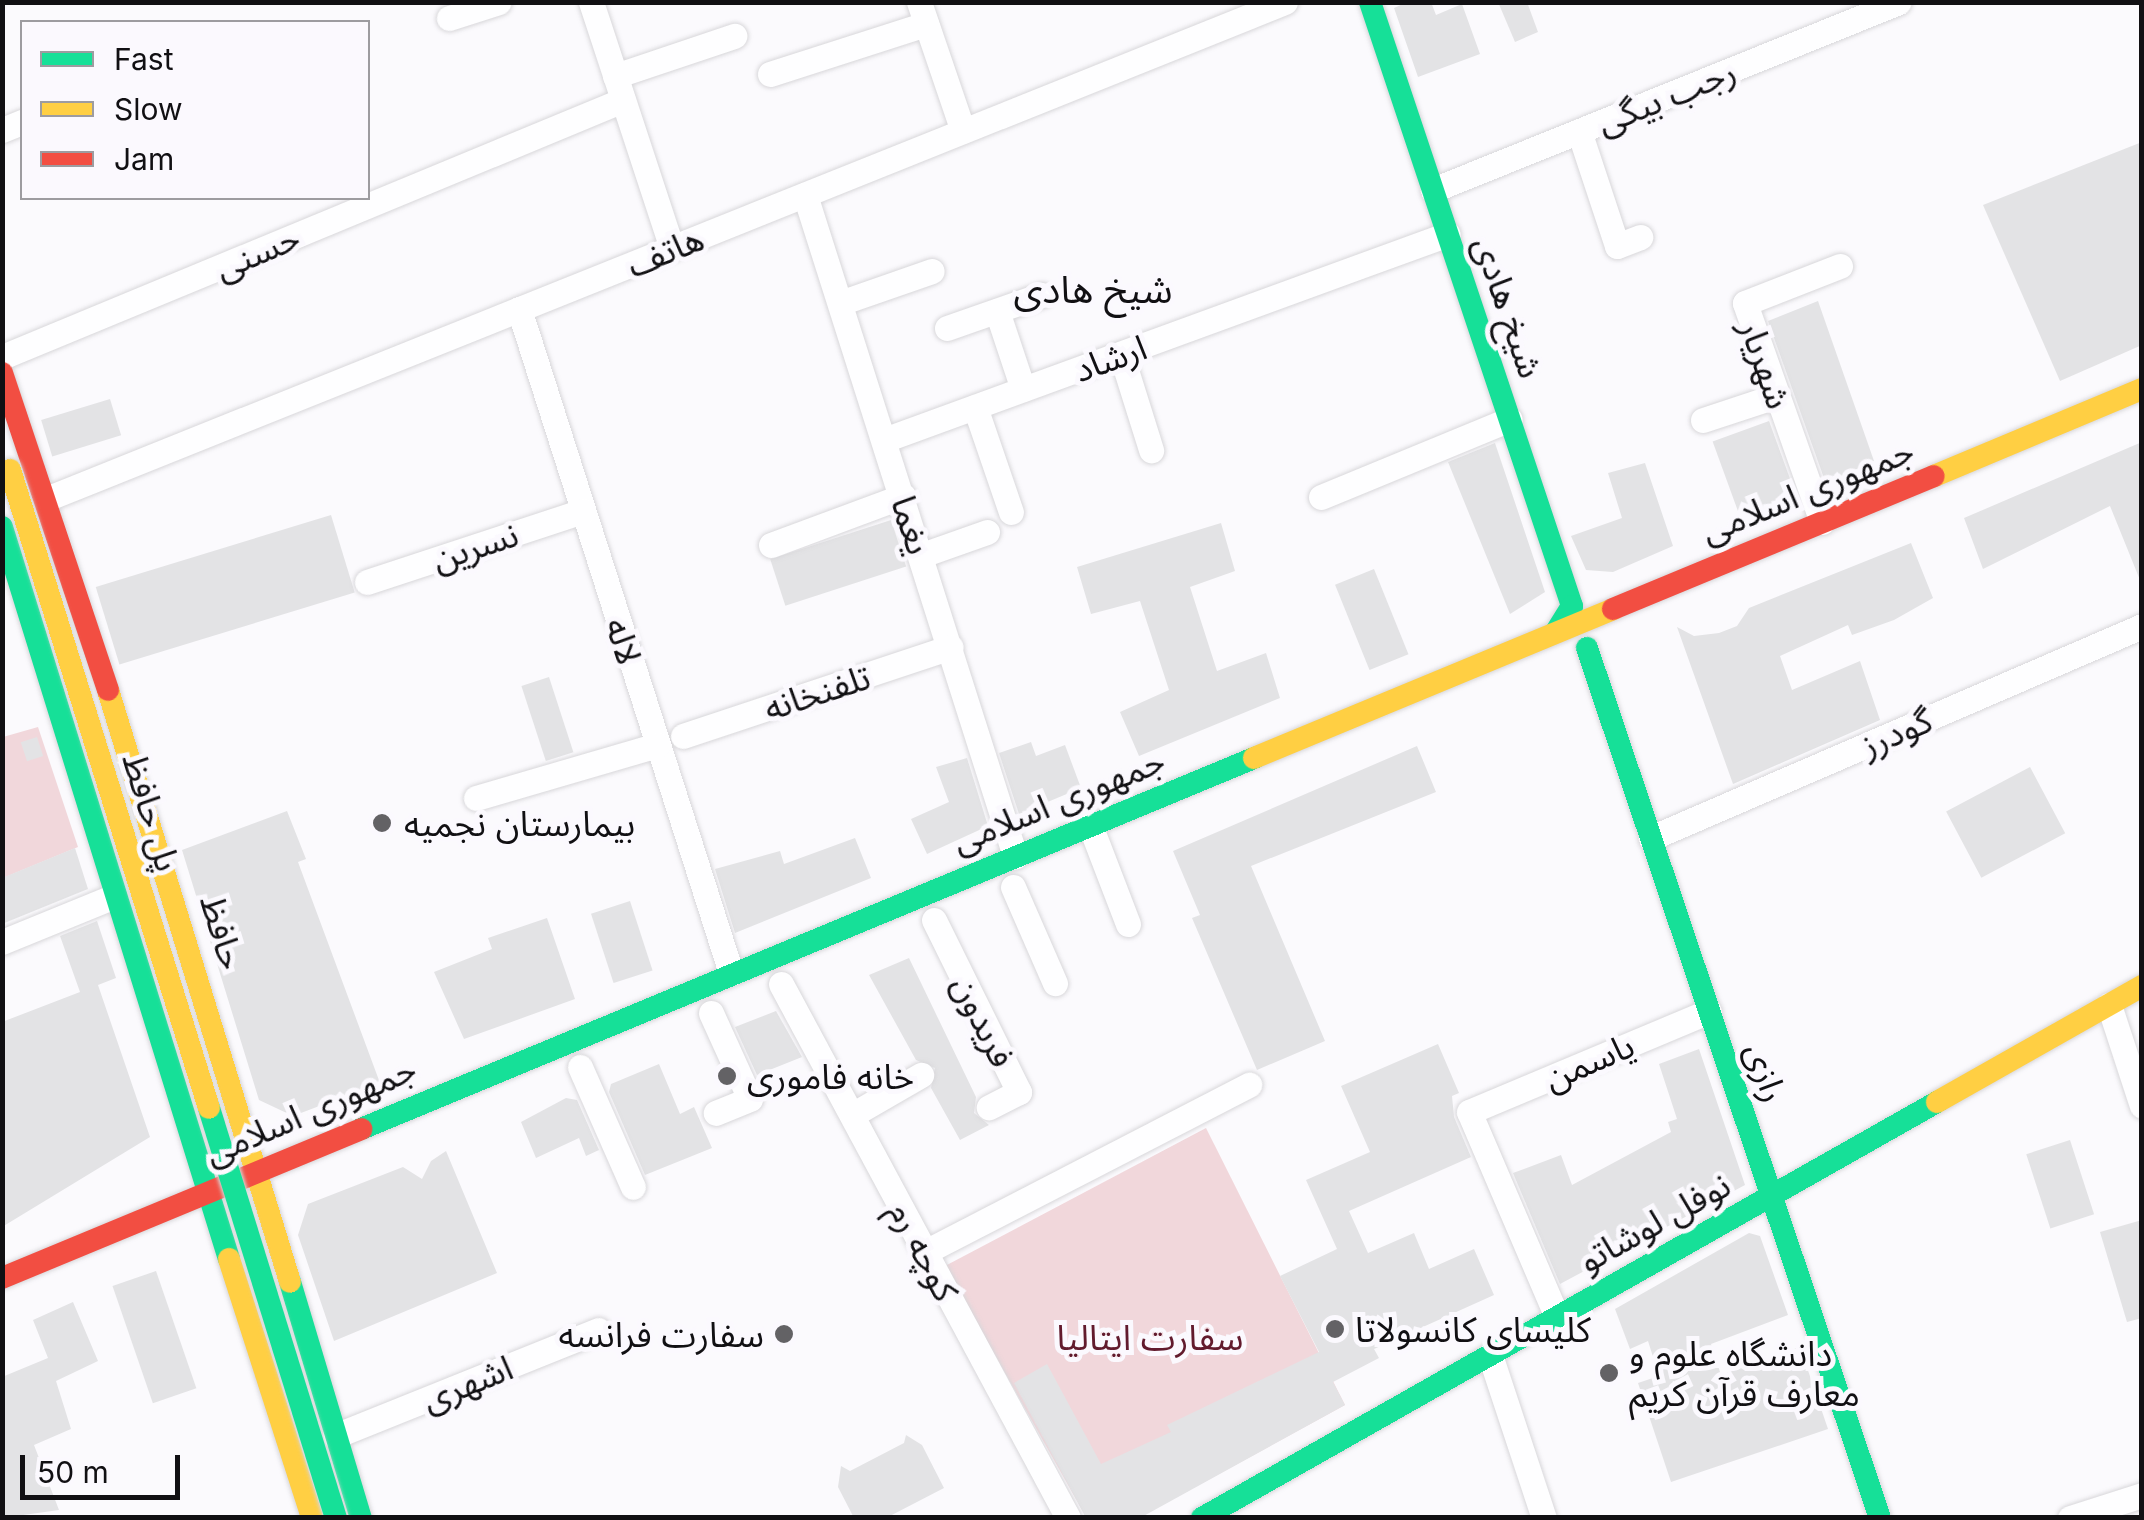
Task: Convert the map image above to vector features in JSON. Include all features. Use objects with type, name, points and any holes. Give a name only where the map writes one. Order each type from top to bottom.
[{"type":"main road","name":"شیخ هادی","points":[[1370,2],[1572,606],[1556,632]]},
{"type":"main road","name":"حافظ","points":[[2,373],[217,1031],[360,1518]]},
{"type":"main road","name":"جمهوری اسلامی","points":[[2,1278],[2142,389]]},
{"type":"main road","name":"پل حافظ","points":[[2,446],[336,1518]]},
{"type":"main road","points":[[2,527],[112,897],[312,1518]]},
{"type":"main road","name":"رازی","points":[[1578,622],[1880,1518]]},
{"type":"main road","points":[[1008,858],[1013,888]]},
{"type":"main road","points":[[922,894],[934,920]]},
{"type":"main road","points":[[767,958],[781,984]]},
{"type":"main road","name":"نوفل لوشاتو","points":[[1202,1518],[2142,986]]},
{"type":"main road","points":[[698,987],[712,1013]]},
{"type":"main road","points":[[162,1046],[217,1031]]},
{"type":"main road","points":[[569,1040],[580,1068]]},
{"type":"street","points":[[449,18],[498,2]]},
{"type":"street","points":[[591,2],[672,248]]},
{"type":"street","name":"هاتف","points":[[46,499],[1285,2]]},
{"type":"street","points":[[1829,2],[1838,27]]},
{"type":"street","name":"رجب بیگی","points":[[1433,190],[1899,2]]},
{"type":"street","points":[[770,74],[923,13],[963,132]]},
{"type":"street","name":"حسنی","points":[[370,197],[734,36]]},
{"type":"street","points":[[1579,131],[1617,246],[1640,237]]},
{"type":"street","name":"یغما","points":[[805,194],[951,647],[1008,858]]},
{"type":"street","name":"حسنی","points":[[2,357],[362,200]]},
{"type":"street","name":"ارشاد","points":[[884,440],[1448,234]]},
{"type":"street","name":"شهریار","points":[[1822,522],[1745,302],[1840,266]]},
{"type":"street","points":[[840,303],[932,271]]},
{"type":"street","points":[[947,328],[1041,295]]},
{"type":"street","name":"لاله","points":[[519,309],[731,973]]},
{"type":"street","points":[[996,311],[1024,389]]},
{"type":"street","points":[[1120,354],[1151,450]]},
{"type":"street","points":[[1703,420],[1776,396]]},
{"type":"street","points":[[975,407],[1010,512]]},
{"type":"street","points":[[1322,497],[1510,418]]},
{"type":"street","points":[[771,545],[903,496]]},
{"type":"street","name":"نسرین","points":[[366,582],[583,511]]},
{"type":"street","points":[[922,555],[987,532]]},
{"type":"street","name":"گودرز","points":[[1651,838],[2142,626]]},
{"type":"street","name":"تلفنخانه","points":[[683,736],[951,647]]},
{"type":"street","points":[[476,798],[657,745]]},
{"type":"street","points":[[1090,825],[1128,924]]},
{"type":"street","points":[[1013,888],[1055,983]]},
{"type":"street","points":[[2,942],[112,897]]},
{"type":"street","name":"فریدون","points":[[934,920],[1019,1092],[989,1107]]},
{"type":"street","name":"کوچه رم","points":[[781,984],[1068,1518]]},
{"type":"street","points":[[2109,1005],[2142,1106]]},
{"type":"street","name":"یاسمن","points":[[1557,1317],[1469,1112],[1709,1011]]},
{"type":"street","points":[[712,1013],[750,1099],[716,1113]]},
{"type":"street","points":[[580,1068],[633,1187]]},
{"type":"street","points":[[852,1115],[921,1075]]},
{"type":"street","points":[[925,1252],[1249,1085]]},
{"type":"street","name":"اشهری","points":[[335,1436],[599,1330]]},
{"type":"street","points":[[1490,1355],[1544,1518]]},
{"type":"street","points":[[2070,1518],[2142,1494]]},
{"type":"green space","points":[[38,727],[78,847],[3,878],[3,737]]},
{"type":"green space","name":"سفارت ایتالیا","points":[[1206,1128],[1345,1405],[1140,1517],[1086,1517],[945,1266]]},
{"type":"building","points":[[1407,2],[1431,2],[1436,15],[1462,4],[1480,54],[1418,77],[1394,8]]},
{"type":"building","points":[[1498,2],[1527,2],[1538,32],[1515,42]]},
{"type":"building","points":[[2142,142],[2142,345],[2060,381],[1983,205]]},
{"type":"building","points":[[1818,301],[1874,461],[1831,481],[1825,481],[1768,321]]},
{"type":"building","points":[[110,399],[121,435],[52,456],[41,420]]},
{"type":"building","points":[[1769,421],[1797,497],[1740,518],[1713,442]]},
{"type":"building","points":[[2142,442],[2142,585],[2110,506],[1983,569],[1964,518]]},
{"type":"building","points":[[1495,443],[1545,592],[1510,614],[1448,462]]},
{"type":"building","points":[[1645,463],[1673,546],[1613,572],[1586,570],[1571,536],[1622,518],[1608,473]]},
{"type":"building","points":[[331,515],[355,592],[119,664],[96,587]]},
{"type":"building","points":[[891,520],[906,567],[785,606],[770,559]]},
{"type":"building","points":[[1221,523],[1235,571],[1190,587],[1217,671],[1266,653],[1280,698],[1139,756],[1120,712],[1169,690],[1140,601],[1091,614],[1077,567]]},
{"type":"building","points":[[1911,543],[1933,598],[1894,620],[1852,635],[1848,625],[1780,656],[1792,690],[1860,661],[1880,720],[1733,784],[1677,627],[1694,636],[1719,633],[1737,626],[1749,608]]},
{"type":"building","points":[[1374,569],[1408,654],[1370,670],[1335,585]]},
{"type":"building","points":[[549,677],[573,752],[546,761],[521,686]]},
{"type":"building","points":[[37,737],[43,756],[27,761],[21,742]]},
{"type":"building","points":[[1031,742],[1036,756],[1065,745],[1081,788],[1019,814],[999,753]]},
{"type":"building","points":[[1417,746],[1436,792],[1251,866],[1325,1041],[1257,1070],[1192,918],[1200,915],[1173,851]]},
{"type":"building","points":[[967,758],[988,826],[927,854],[911,819],[949,802],[936,767]]},
{"type":"building","points":[[2030,767],[2065,833],[1981,878],[1946,812]]},
{"type":"building","points":[[287,811],[306,859],[298,862],[380,1083],[293,1116],[259,1100],[182,850]]},
{"type":"building","points":[[855,838],[871,878],[735,933],[715,869],[780,851],[784,864]]},
{"type":"building","points":[[75,848],[88,889],[2,924],[2,878]]},
{"type":"building","points":[[630,901],[653,970],[614,983],[591,914]]},
{"type":"building","points":[[547,918],[575,999],[464,1039],[434,972],[492,949],[488,938]]},
{"type":"building","points":[[97,921],[116,978],[98,985],[150,1137],[2,1227],[2,1022],[80,992],[60,936]]},
{"type":"building","points":[[909,958],[976,1097],[974,1113],[989,1125],[960,1140],[931,1088],[935,1068],[916,1060],[869,975]]},
{"type":"building","points":[[776,1011],[802,1057],[757,1075],[735,1027]]},
{"type":"building","points":[[1438,1044],[1459,1093],[1452,1096],[1454,1117],[1471,1157],[1349,1211],[1368,1253],[1414,1233],[1429,1269],[1474,1249],[1494,1295],[1374,1349],[1379,1358],[1333,1382],[1345,1405],[1140,1518],[1086,1518],[1014,1383],[1047,1364],[1101,1464],[1171,1432],[1167,1425],[1319,1352],[1280,1276],[1337,1249],[1306,1180],[1370,1152],[1341,1086]]},
{"type":"building","points":[[1699,1049],[1745,1185],[1560,1284],[1513,1173],[1561,1155],[1572,1185],[1671,1132],[1668,1122],[1677,1119],[1659,1064]]},
{"type":"building","points":[[659,1064],[680,1114],[694,1107],[712,1148],[645,1175],[609,1092],[611,1084]]},
{"type":"building","points":[[566,1098],[577,1100],[599,1150],[586,1156],[579,1138],[536,1158],[521,1122]]},
{"type":"building","points":[[2070,1140],[2094,1214],[2050,1228],[2026,1154]]},
{"type":"building","points":[[446,1151],[497,1273],[334,1341],[298,1235],[308,1204],[403,1167],[422,1179],[431,1161]]},
{"type":"building","points":[[2142,1220],[2142,1318],[2127,1322],[2100,1232]]},
{"type":"building","points":[[1749,1233],[1760,1236],[1788,1315],[1711,1344],[1721,1375],[1800,1347],[1828,1429],[1671,1482],[1638,1383],[1659,1376],[1648,1341],[1630,1349],[1615,1309]]},
{"type":"building","points":[[156,1271],[196,1388],[153,1403],[113,1286]]},
{"type":"building","points":[[73,1302],[98,1361],[56,1381],[71,1429],[34,1445],[59,1510],[2,1518],[2,1377],[48,1358],[33,1320]]},
{"type":"building","points":[[906,1435],[922,1445],[944,1488],[886,1518],[854,1518],[838,1487],[841,1466],[850,1471],[904,1443]]},
{"type":"traffic: fast","points":[[1370,2],[1572,606],[1556,632]]},
{"type":"traffic: fast","points":[[2,527],[229,1259]]},
{"type":"traffic: fast","points":[[1587,648],[1880,1518]]},
{"type":"traffic: fast","points":[[361,1129],[1254,758]]},
{"type":"traffic: fast","points":[[1202,1518],[1937,1102]]},
{"type":"traffic: fast","points":[[209,1108],[336,1518]]},
{"type":"traffic: fast","points":[[290,1282],[361,1518]]},
{"type":"traffic: slow","points":[[1934,476],[2142,389]]},
{"type":"traffic: slow","points":[[10,470],[209,1108]]},
{"type":"traffic: slow","points":[[1254,758],[1613,609]]},
{"type":"traffic: slow","points":[[108,690],[290,1282]]},
{"type":"traffic: slow","points":[[1937,1102],[2142,986]]},
{"type":"traffic: slow","points":[[229,1259],[312,1518]]},
{"type":"traffic: jam","points":[[2,373],[108,690]]},
{"type":"traffic: jam","points":[[1613,609],[1934,476]]},
{"type":"traffic: jam","points":[[2,1278],[361,1129]]},
{"type":"place","name":"بیمارستان نجمیه","points":[[382,823]]},
{"type":"place","name":"خانه فاموری","points":[[727,1076]]},
{"type":"place","name":"کلیسای کانسولاتا","points":[[1335,1329]]},
{"type":"place","name":"سفارت فرانسه","points":[[784,1334]]},
{"type":"place","name":"دانشگاه علوم و معارف قرآن کریم","points":[[1609,1373]]},
{"type":"district","name":"شیخ هادی","points":[[1093,290]]}]
